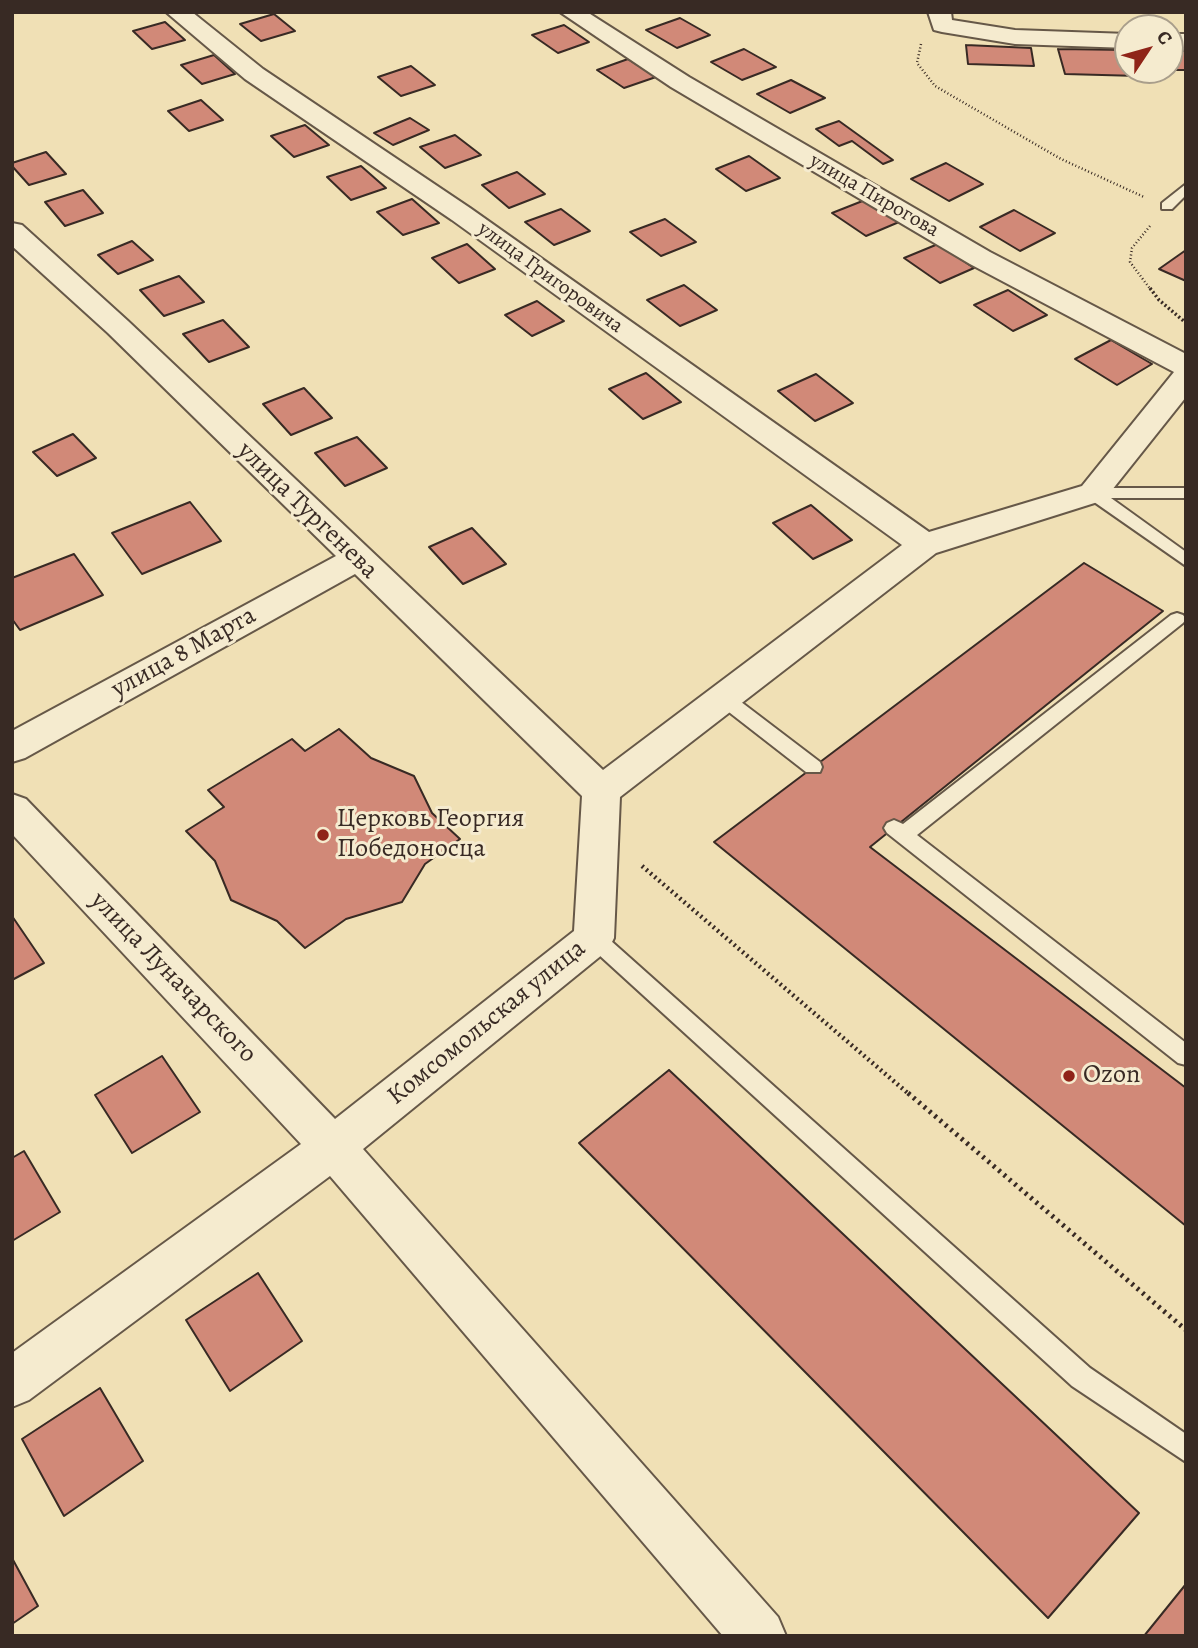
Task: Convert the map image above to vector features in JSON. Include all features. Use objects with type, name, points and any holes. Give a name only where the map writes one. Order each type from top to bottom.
[{"type":"street","name":"улица Григоровича","points":[[177,12],[254,74],[461,214],[924,545]]},
{"type":"street","name":"улица Пирогова","points":[[571,12],[680,82],[980,258],[1186,366]]},
{"type":"street","points":[[940,18],[1015,37],[1114,41]]},
{"type":"street","name":"улица Тургенева","points":[[12,231],[118,327],[356,559],[600,810]]},
{"type":"street","points":[[600,810],[722,697],[924,545],[1094,493],[1186,377]]},
{"type":"street","name":"улица 8 Марта","points":[[12,748],[356,559]]},
{"type":"street","name":"улица Луначарского","points":[[12,809],[333,1147],[758,1636]]},
{"type":"street","name":"Комсомольская улица","points":[[12,1383],[333,1147],[594,938],[600,810]]},
{"type":"lane","points":[[1167,206],[1186,188]]},
{"type":"lane","points":[[1094,493],[1186,493]]},
{"type":"lane","points":[[1094,493],[1186,560]]},
{"type":"lane","points":[[1177,619],[899,832],[1186,1056]]},
{"type":"lane","points":[[722,697],[813,767]]},
{"type":"lane","points":[[594,938],[1081,1377],[1186,1449]]},
{"type":"path","points":[[940,18],[921,43],[917,63],[935,86],[1061,159],[1167,206],[1132,248],[1130,262],[1159,300],[1186,323]]},
{"type":"path","points":[[600,810],[1186,1330]]},
{"type":"building","points":[[274,14],[295,31],[261,41],[240,24]]},
{"type":"building","points":[[680,18],[710,35],[677,48],[646,30]]},
{"type":"building","points":[[165,22],[185,40],[152,49],[133,31]]},
{"type":"building","points":[[564,25],[589,42],[558,53],[532,35]]},
{"type":"building","points":[[966,45],[1031,48],[1034,66],[968,64]]},
{"type":"building","points":[[744,49],[776,67],[742,80],[711,62]]},
{"type":"building","points":[[1058,49],[1114,50],[1114,75],[1065,74]]},
{"type":"building","points":[[1184,51],[1186,51],[1184,70]]},
{"type":"building","points":[[214,55],[235,74],[202,84],[181,65]]},
{"type":"building","points":[[628,59],[656,77],[624,88],[597,70]]},
{"type":"building","points":[[411,66],[435,85],[401,96],[378,77]]},
{"type":"building","points":[[791,80],[825,98],[790,113],[757,94]]},
{"type":"building","points":[[201,100],[223,120],[189,131],[168,111]]},
{"type":"building","points":[[410,118],[429,130],[393,145],[374,133]]},
{"type":"building","points":[[839,121],[893,160],[883,164],[852,141],[839,146],[816,129]]},
{"type":"building","points":[[305,125],[329,145],[294,157],[271,136]]},
{"type":"building","points":[[455,135],[481,155],[445,168],[420,147]]},
{"type":"building","points":[[46,152],[66,174],[29,185],[12,163]]},
{"type":"building","points":[[749,156],[780,178],[746,191],[716,169]]},
{"type":"building","points":[[946,163],[983,184],[949,201],[911,179]]},
{"type":"building","points":[[361,166],[386,188],[351,200],[327,177]]},
{"type":"building","points":[[517,172],[545,194],[509,208],[482,185]]},
{"type":"building","points":[[83,190],[103,213],[65,226],[45,202]]},
{"type":"building","points":[[412,199],[439,223],[403,235],[377,212]]},
{"type":"building","points":[[865,200],[899,222],[866,236],[832,213]]},
{"type":"building","points":[[561,209],[590,231],[554,245],[525,222]]},
{"type":"building","points":[[1014,210],[1055,233],[1020,251],[980,227]]},
{"type":"building","points":[[665,219],[696,242],[661,256],[630,232]]},
{"type":"building","points":[[132,241],[153,260],[118,274],[98,255]]},
{"type":"building","points":[[467,244],[495,269],[459,283],[432,258]]},
{"type":"building","points":[[938,244],[974,268],[940,283],[904,258]]},
{"type":"building","points":[[1186,250],[1186,281],[1159,269]]},
{"type":"building","points":[[179,276],[204,302],[164,316],[140,290]]},
{"type":"building","points":[[684,285],[717,310],[680,326],[647,300]]},
{"type":"building","points":[[1008,290],[1047,315],[1013,331],[974,305]]},
{"type":"building","points":[[537,301],[564,321],[532,336],[505,315]]},
{"type":"building","points":[[223,320],[249,347],[209,362],[183,334]]},
{"type":"building","points":[[1111,340],[1152,364],[1117,385],[1075,359]]},
{"type":"building","points":[[646,373],[681,402],[643,419],[609,389]]},
{"type":"building","points":[[816,374],[853,403],[815,421],[778,391]]},
{"type":"building","points":[[304,388],[332,418],[291,435],[263,404]]},
{"type":"building","points":[[73,434],[96,458],[57,476],[33,452]]},
{"type":"building","points":[[357,437],[387,468],[345,486],[315,453]]},
{"type":"building","points":[[190,502],[221,541],[142,574],[112,533]]},
{"type":"building","points":[[811,505],[852,540],[813,559],[773,523]]},
{"type":"building","points":[[472,528],[506,564],[463,584],[429,547]]},
{"type":"building","points":[[74,554],[103,595],[20,630],[12,619],[12,578]]},
{"type":"building","points":[[1084,563],[1163,611],[870,847],[1186,1088],[1186,1226],[714,842]]},
{"type":"building","name":"Церковь Георгия Победоносца","points":[[339,729],[371,758],[414,776],[432,813],[460,839],[425,864],[402,902],[346,919],[305,948],[277,921],[231,900],[215,861],[186,831],[224,807],[208,790],[292,739],[305,751]]},
{"type":"building","points":[[12,916],[44,963],[12,980]]},
{"type":"building","points":[[162,1056],[200,1112],[132,1153],[95,1095]]},
{"type":"building","points":[[669,1070],[1139,1513],[1048,1618],[579,1143]]},
{"type":"building","points":[[24,1151],[60,1212],[12,1241],[12,1158]]},
{"type":"building","points":[[258,1273],[302,1341],[230,1391],[186,1320]]},
{"type":"building","points":[[100,1388],[143,1461],[64,1516],[22,1439]]},
{"type":"building","points":[[12,1558],[38,1606],[12,1624]]},
{"type":"building","points":[[1186,1584],[1186,1636],[1144,1636]]},
{"type":"place","name":"Церковь Георгия Победоносца","points":[[323,835]]},
{"type":"place","name":"Ozon","points":[[1069,1076]]}]
